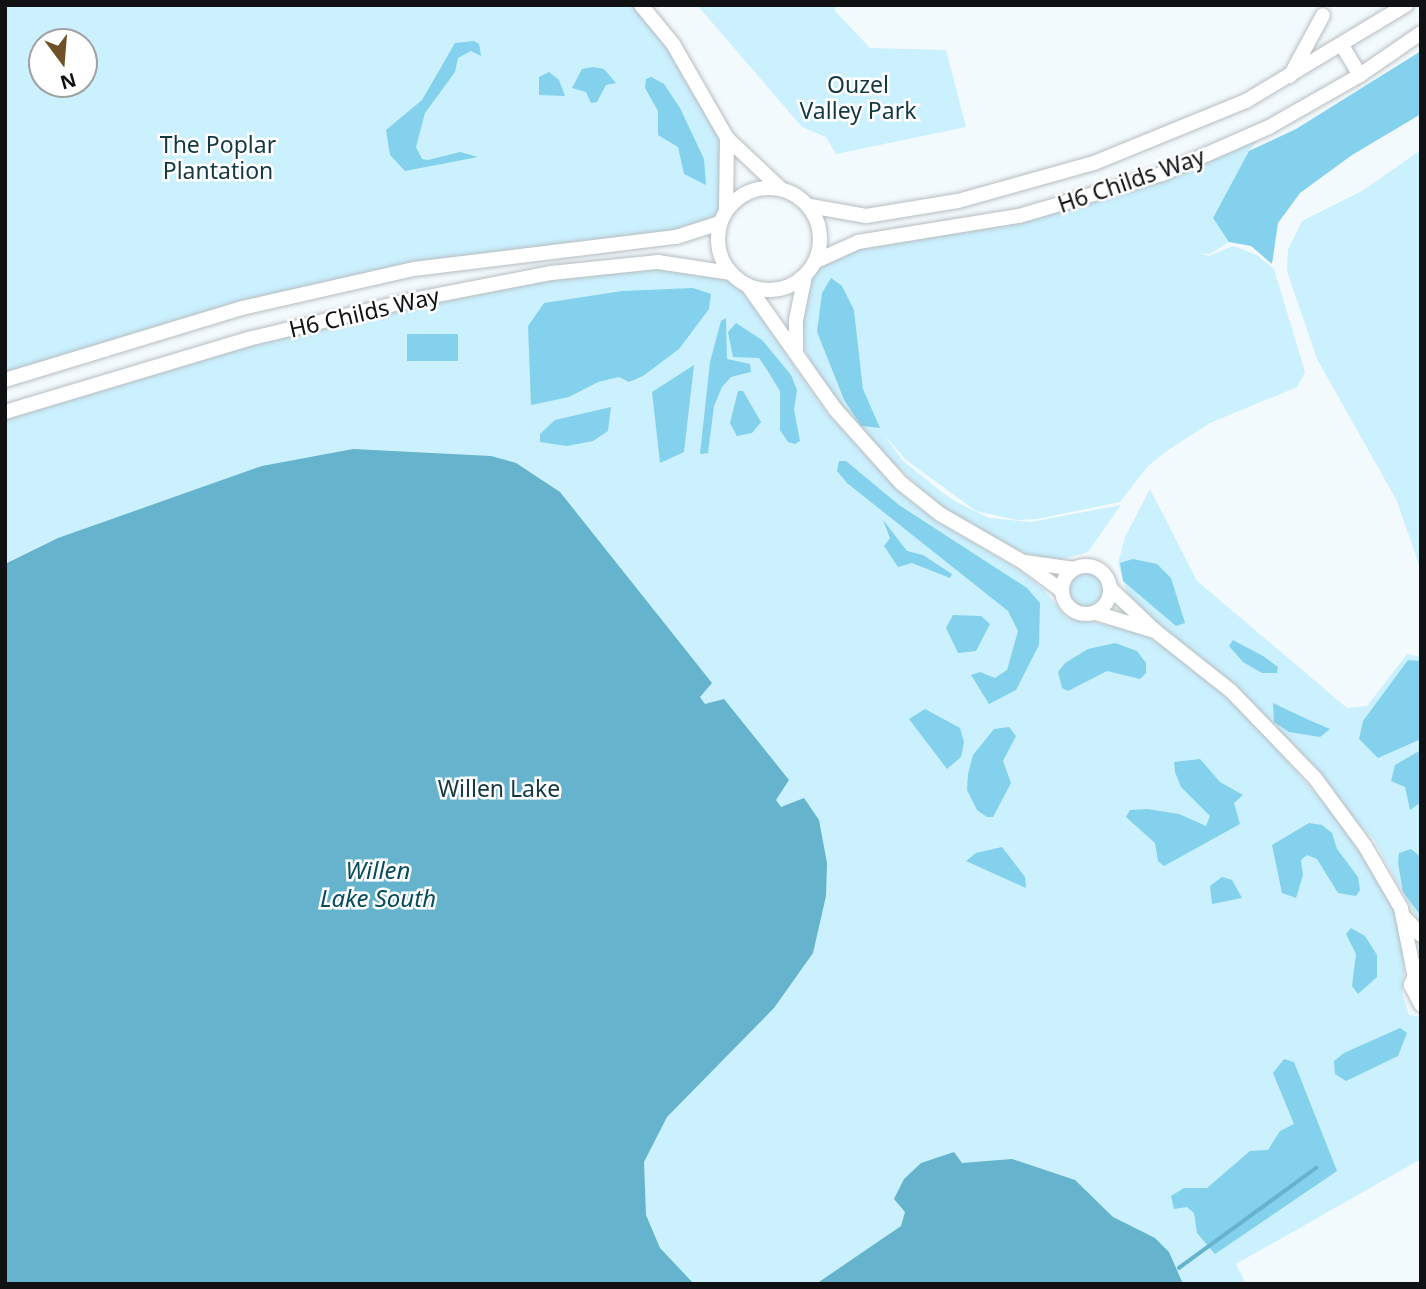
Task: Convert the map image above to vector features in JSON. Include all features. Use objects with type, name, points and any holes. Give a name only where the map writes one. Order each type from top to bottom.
[{"type":"street","points":[[641,5],[673,44],[727,138],[782,189],[806,203],[818,223],[810,269],[796,320],[796,351]]},
{"type":"street","name":"H6 Childs Way","points":[[806,203],[866,216],[1009,189],[1151,143],[1289,77],[1343,47],[1406,5]]},
{"type":"street","points":[[1289,77],[1323,15]]},
{"type":"street","name":"H6 Childs Way","points":[[810,269],[858,242],[1019,216],[1162,174],[1269,127],[1360,75],[1421,33]]},
{"type":"street","points":[[1343,47],[1360,75]]},
{"type":"street","points":[[727,138],[723,217],[718,244],[730,273],[748,286],[851,430],[901,483],[940,514],[1023,562],[1062,591],[1073,611],[1096,613],[1154,630]]},
{"type":"street","points":[[723,217],[750,191],[782,189]]},
{"type":"street","name":"H6 Childs Way","points":[[5,380],[88,351],[242,308],[414,269],[676,237],[723,217]]},
{"type":"street","name":"H6 Childs Way","points":[[5,412],[108,378],[248,339],[407,301],[551,274],[658,262],[730,273]]},
{"type":"street","points":[[748,286],[778,289],[810,269]]},
{"type":"street","points":[[1023,562],[1075,569],[1090,566],[1101,571],[1111,589],[1154,630],[1231,691],[1315,778],[1342,815],[1405,917],[1421,935]]},
{"type":"street","points":[[1062,591],[1065,578],[1075,569]]},
{"type":"street","points":[[1096,613],[1107,603],[1111,589]]},
{"type":"street","points":[[1405,917],[1417,970],[1411,991],[1421,1005]]},
{"type":"green space","name":"The Poplar Plantation","points":[[5,5],[641,5],[727,138],[726,210],[720,223],[414,269],[242,308],[5,380]]},
{"type":"green space","name":"Ouzel Valley Park","points":[[697,5],[835,5],[835,11],[870,48],[946,50],[966,127],[836,154],[826,137],[802,127]]},
{"type":"green space","points":[[1269,127],[1249,151],[1213,218],[1229,242],[1210,254],[1199,253],[1209,256],[1233,246],[1257,255],[1274,269],[1305,372],[1297,387],[1210,423],[1168,450],[1148,466],[1120,502],[1037,519],[1017,520],[976,511],[906,460],[883,433],[903,461],[956,502],[989,518],[1031,522],[1121,505],[1088,552],[1059,560],[1027,554],[994,541],[945,510],[864,437],[813,368],[805,349],[805,276],[813,266],[861,248],[1104,193]],"holes":[[[854,310],[863,389],[879,428],[861,426],[844,401],[817,332]]]},
{"type":"green space","points":[[1421,150],[1421,571],[1397,501],[1317,359],[1287,271],[1288,250],[1302,221],[1362,191]]},
{"type":"green space","name":"Willen Lake","points":[[658,262],[731,273],[748,286],[757,312],[827,413],[895,487],[937,521],[1021,571],[1043,589],[1066,617],[1138,631],[1178,656],[1243,711],[1338,819],[1385,889],[1399,922],[1405,961],[1402,992],[1409,1015],[1421,1017],[1421,1159],[1236,1264],[1246,1284],[5,1284],[5,412],[407,301]]},
{"type":"green space","points":[[1150,489],[1197,581],[1347,708],[1367,706],[1407,654],[1421,657],[1421,857],[1411,849],[1403,892],[1421,916],[1421,926],[1374,840],[1346,811],[1324,778],[1230,681],[1149,618],[1127,593],[1118,563],[1125,537]],"holes":[[[1273,703],[1329,730],[1289,732]]]},
{"type":"green space","points":[[1086,572],[1098,577],[1103,589],[1098,601],[1086,606],[1074,601],[1069,589],[1074,577]]},
{"type":"shaded area","points":[[474,41],[479,44],[481,56],[471,51],[458,58],[455,72],[425,113],[416,147],[422,159],[428,160],[460,152],[478,157],[405,171],[390,155],[386,130],[422,100],[455,43]]},
{"type":"shaded area","points":[[1421,51],[1421,114],[1352,155],[1300,193],[1278,223],[1272,264],[1251,246],[1229,242],[1213,218],[1249,151],[1296,129]]},
{"type":"shaded area","points":[[582,69],[604,69],[616,83],[606,85],[597,102],[591,103],[586,92],[572,88]]},
{"type":"shaded area","points":[[549,72],[559,80],[565,96],[539,95],[539,77]]},
{"type":"shaded area","points":[[651,77],[664,84],[680,108],[704,159],[706,185],[684,174],[678,147],[658,135],[658,111],[645,88],[646,79]]},
{"type":"shaded area","points":[[831,278],[842,286],[854,310],[863,389],[880,428],[861,426],[844,400],[817,332],[822,293]]},
{"type":"shaded area","points":[[693,288],[711,294],[709,309],[679,349],[643,376],[629,382],[619,377],[598,382],[569,397],[531,405],[528,326],[544,303],[622,291]]},
{"type":"shaded area","points":[[726,318],[727,359],[750,364],[751,372],[731,377],[722,387],[714,406],[708,453],[700,454],[710,362],[721,321]]},
{"type":"shaded area","points":[[736,323],[762,340],[791,375],[797,390],[794,410],[800,441],[795,444],[788,442],[780,430],[780,391],[759,358],[733,357],[728,332]]},
{"type":"shaded area","points":[[407,334],[458,334],[458,361],[407,361]]},
{"type":"shaded area","points":[[694,365],[684,452],[660,463],[652,392]]},
{"type":"shaded area","points":[[738,391],[743,391],[761,422],[752,433],[737,436],[730,423]]},
{"type":"shaded area","points":[[611,407],[608,431],[593,441],[567,446],[540,442],[540,434],[555,420]]},
{"type":"shaded area","points":[[839,461],[846,461],[899,505],[1027,588],[1040,603],[1039,645],[1016,690],[989,704],[971,675],[980,672],[995,678],[1007,670],[1018,631],[1008,611],[847,483],[837,471]]},
{"type":"shaded area","points":[[883,520],[907,551],[923,555],[952,574],[950,578],[912,563],[898,567],[884,546],[890,538]]},
{"type":"shaded area","points":[[1133,559],[1157,564],[1171,578],[1185,623],[1176,626],[1123,581],[1120,563]]},
{"type":"shaded area","points":[[953,615],[981,616],[990,624],[976,651],[958,653],[946,628]]},
{"type":"shaded area","points":[[1233,640],[1278,667],[1277,673],[1262,673],[1243,662],[1229,646]]},
{"type":"shaded area","points":[[1115,643],[1137,651],[1146,663],[1146,673],[1140,679],[1107,671],[1068,691],[1062,688],[1058,672],[1065,663],[1088,649]]},
{"type":"shaded area","points":[[1408,660],[1421,661],[1421,739],[1378,758],[1359,739],[1363,721]]},
{"type":"shaded area","points":[[1273,703],[1330,729],[1320,737],[1289,732],[1274,722]]},
{"type":"shaded area","points":[[925,709],[960,728],[964,742],[961,757],[947,769],[909,719]]},
{"type":"shaded area","points":[[1009,727],[1016,736],[1003,761],[1011,783],[993,817],[987,817],[977,810],[967,790],[968,774],[973,755],[994,729]]},
{"type":"shaded area","points":[[1421,750],[1421,802],[1410,810],[1405,787],[1391,781],[1395,765]]},
{"type":"shaded area","points":[[1200,759],[1220,782],[1243,795],[1234,803],[1240,824],[1164,866],[1158,861],[1155,843],[1126,817],[1130,810],[1147,809],[1179,814],[1206,826],[1210,816],[1181,787],[1174,762]]},
{"type":"shaded area","points":[[1309,823],[1322,825],[1332,833],[1337,849],[1358,877],[1360,890],[1356,896],[1338,893],[1317,859],[1307,855],[1301,860],[1303,875],[1296,898],[1282,893],[1272,845]]},
{"type":"shaded area","points":[[1002,847],[1025,877],[1026,888],[966,861],[976,853]]},
{"type":"shaded area","points":[[1411,849],[1421,857],[1421,916],[1403,892],[1398,863],[1399,853]]},
{"type":"shaded area","points":[[1222,877],[1232,880],[1242,898],[1212,904],[1210,886]]},
{"type":"shaded area","points":[[1351,928],[1365,936],[1377,955],[1377,977],[1358,994],[1352,986],[1356,954],[1346,934]]},
{"type":"shaded area","points":[[1400,1028],[1407,1033],[1398,1056],[1346,1081],[1335,1074],[1334,1061],[1344,1053]]},
{"type":"shaded area","points":[[1284,1059],[1294,1062],[1337,1171],[1215,1254],[1197,1233],[1194,1213],[1187,1207],[1174,1209],[1171,1196],[1184,1188],[1207,1188],[1250,1151],[1268,1150],[1280,1131],[1294,1124],[1273,1073]]},
{"type":"water","name":"Willen Lake South","points":[[353,449],[491,456],[516,463],[560,492],[712,683],[700,697],[705,704],[724,699],[789,780],[776,800],[781,807],[804,798],[819,820],[827,863],[826,896],[813,953],[774,1008],[667,1117],[644,1162],[646,1215],[660,1248],[694,1284],[5,1284],[5,564],[58,538],[262,466]]},
{"type":"water","points":[[954,1152],[962,1163],[1012,1159],[1075,1180],[1113,1217],[1155,1238],[1169,1252],[1183,1284],[816,1284],[901,1226],[905,1212],[894,1199],[904,1179],[921,1163]]},
{"type":"waterway","points":[[1179,1268],[1316,1168]]}]
